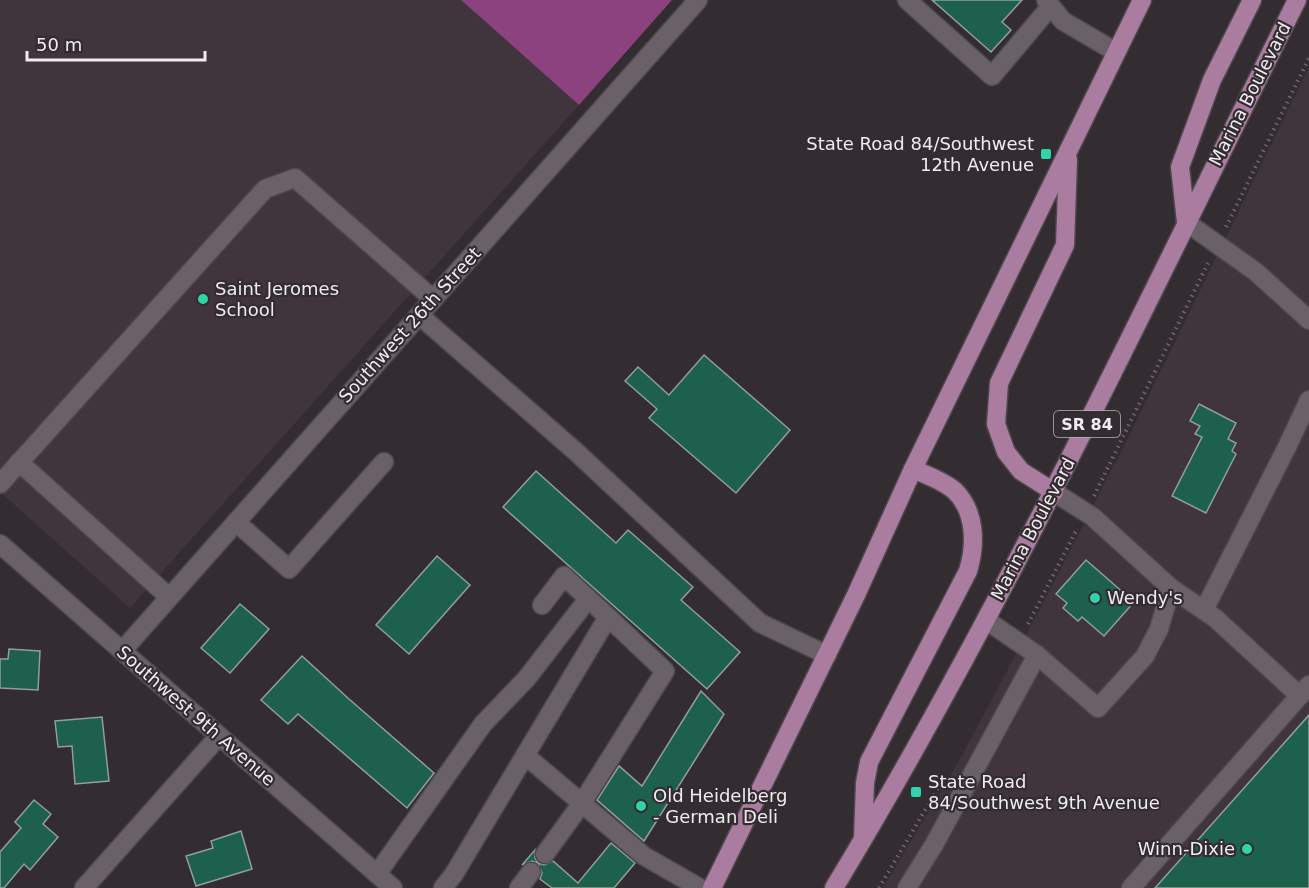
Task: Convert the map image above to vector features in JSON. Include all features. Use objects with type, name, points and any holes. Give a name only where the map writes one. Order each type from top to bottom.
[{"type":"main road","points":[[712,888],[827,655],[913,469],[1142,0]]},
{"type":"main road","points":[[1186,222],[1180,167],[1212,80],[1252,0]]},
{"type":"main road","name":"Marina Boulevard","points":[[834,888],[986,620],[1054,492],[1297,0]]},
{"type":"main road","points":[[1054,492],[1021,471],[1006,452],[996,424],[999,383],[1065,245],[1068,152]]},
{"type":"main road","points":[[863,840],[865,783],[869,762],[968,572],[972,558],[972,530],[968,511],[962,499],[945,484],[913,469]]},
{"type":"street","name":"Southwest 26th Street","points":[[122,651],[698,0]]},
{"type":"street","points":[[907,0],[992,76],[1048,3],[1063,21],[1116,52]]},
{"type":"street","points":[[0,484],[265,189],[295,178],[433,299]]},
{"type":"street","points":[[1186,222],[1256,272],[1309,320]]},
{"type":"street","points":[[419,315],[574,450],[760,623],[827,655]]},
{"type":"street","points":[[1204,610],[1309,400]]},
{"type":"street","points":[[19,462],[169,597]]},
{"type":"street","points":[[236,522],[289,569],[384,462]]},
{"type":"street","points":[[1054,492],[1086,512],[1171,588],[1215,618],[1304,691],[1131,888]]},
{"type":"street","name":"Southwest 9th Avenue","points":[[2,549],[393,888]]},
{"type":"street","points":[[542,605],[564,576],[664,671],[582,803],[545,854]]},
{"type":"street","points":[[986,620],[1037,655],[1098,708],[1145,656],[1159,629],[1171,588]]},
{"type":"street","points":[[376,874],[483,724],[527,678],[588,599]]},
{"type":"street","points":[[442,888],[454,874],[608,617]]},
{"type":"street","points":[[907,888],[935,843],[1037,655]]},
{"type":"street","points":[[84,888],[219,736]]},
{"type":"street","points":[[525,756],[644,856],[700,888]]},
{"type":"street","points":[[519,888],[531,872]]},
{"type":"path","points":[[1018,641],[1086,512],[1309,58]]},
{"type":"path","points":[[879,888],[946,774]]},
{"type":"shaded area","name":"Saint Jeromes School","points":[[0,0],[461,0],[579,105],[130,608],[0,492]]},
{"type":"shaded area","points":[[461,0],[672,0],[579,105]]},
{"type":"shaded area","points":[[1309,67],[1309,888],[883,888],[960,759],[1044,601],[1129,436]]},
{"type":"building","points":[[932,0],[1022,0],[1002,22],[1011,30],[991,52]]},
{"type":"building","points":[[704,355],[790,430],[736,493],[649,418],[657,409],[625,381],[638,367],[669,395]]},
{"type":"building","points":[[1199,404],[1236,423],[1228,439],[1236,443],[1232,451],[1236,454],[1206,513],[1172,496],[1202,437],[1195,434],[1200,426],[1190,421]]},
{"type":"building","points":[[536,471],[616,543],[628,530],[693,587],[681,600],[740,652],[707,689],[503,507]]},
{"type":"building","points":[[437,556],[470,585],[409,654],[376,625]]},
{"type":"building","name":"Wendy's","points":[[1086,560],[1134,602],[1104,636],[1082,617],[1078,621],[1063,608],[1067,603],[1056,594]]},
{"type":"building","points":[[240,604],[269,629],[230,673],[201,648]]},
{"type":"building","points":[[9,649],[40,651],[38,690],[0,688],[0,659],[8,659]]},
{"type":"building","points":[[302,656],[434,773],[407,808],[298,714],[288,724],[261,700]]},
{"type":"building","points":[[701,691],[724,714],[644,841],[597,800],[619,766],[642,786]]},
{"type":"building","points":[[1309,715],[1309,888],[1155,888]]},
{"type":"building","points":[[102,717],[109,781],[75,784],[72,746],[58,747],[55,721]]},
{"type":"building","points":[[34,800],[51,814],[43,824],[58,837],[30,870],[24,864],[4,888],[0,888],[0,852],[21,828],[15,822]]},
{"type":"building","points":[[241,831],[252,869],[196,886],[186,856],[213,848],[211,841]]},
{"type":"building","points":[[611,843],[635,863],[614,888],[552,888],[540,879],[542,873],[538,863],[544,865],[553,861],[578,883]]},
{"type":"building","points":[[535,850],[538,863],[532,861],[522,865]]},
{"type":"place","name":"State Road 84/Southwest 12th Avenue","points":[[1046,154]]},
{"type":"place","name":"Saint Jeromes School","points":[[203,299]]},
{"type":"place","name":"Wendy's","points":[[1095,598]]},
{"type":"place","name":"State Road 84/Southwest 9th Avenue","points":[[916,792]]},
{"type":"place","name":"Old Heidelberg - German Deli","points":[[641,806]]},
{"type":"place","name":"Winn-Dixie","points":[[1247,849]]}]
